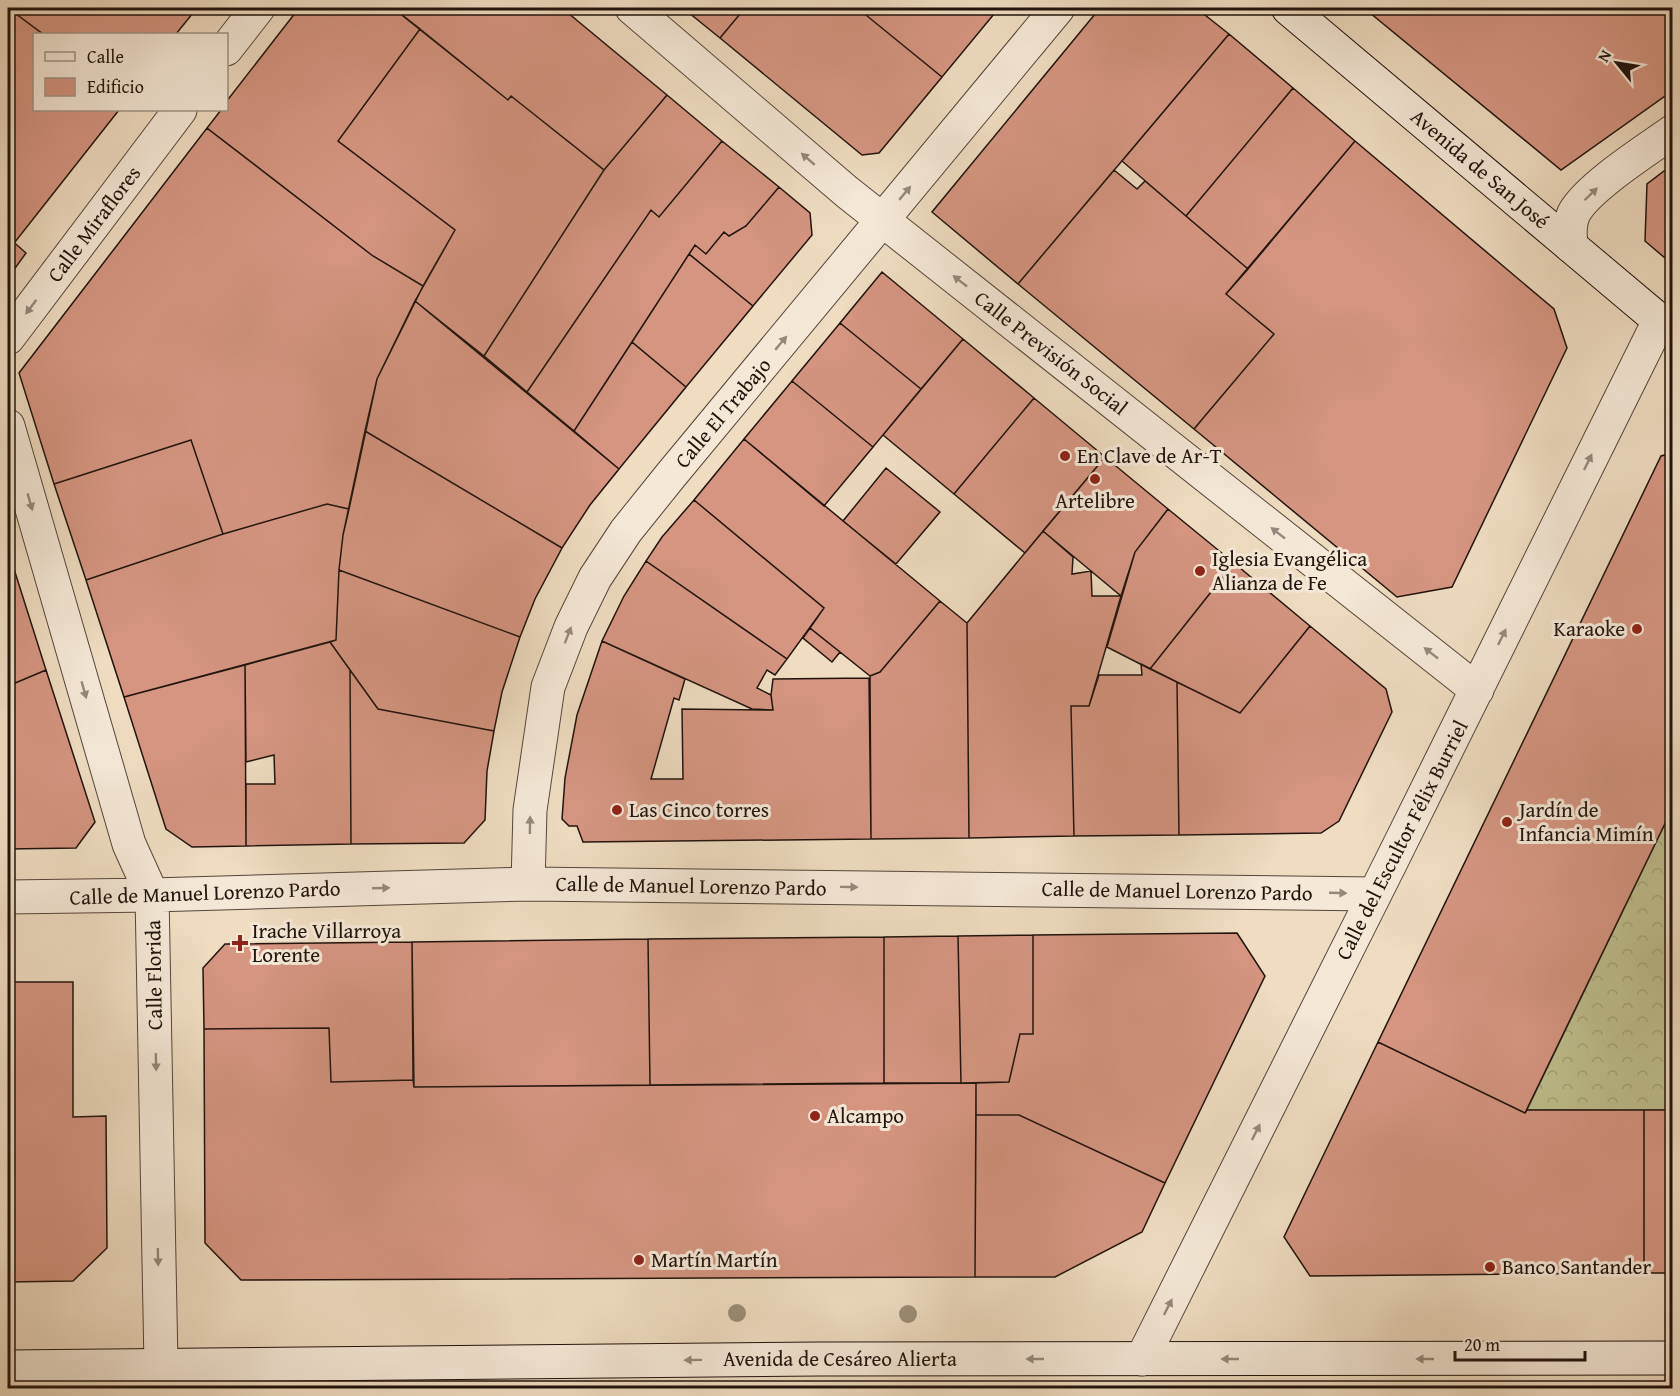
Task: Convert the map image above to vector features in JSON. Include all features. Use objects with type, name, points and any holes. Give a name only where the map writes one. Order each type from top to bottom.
[{"type":"street","points":[[228,46],[258,8]]},
{"type":"street","name":"Calle Previsión Social","points":[[632,8],[838,185],[1477,690]]},
{"type":"street","name":"Calle El Trabajo","points":[[528,884],[530,810],[548,687],[571,627],[595,578],[626,531],[658,491],[1058,8]]},
{"type":"street","name":"Avenida de San José","points":[[1288,8],[1666,325]]},
{"type":"street","name":"Calle Miraflores","points":[[8,338],[179,111]]},
{"type":"street","points":[[1571,246],[1571,222],[1580,205],[1601,185],[1672,132]]},
{"type":"street","name":"Calle del Escultor Félix Burriel","points":[[1142,1359],[1477,690],[1629,379],[1666,325]]},
{"type":"street","name":"Calle Florida","points":[[8,426],[129,844],[152,895],[161,1365]]},
{"type":"street","name":"Calle de Manuel Lorenzo Pardo","points":[[8,897],[528,884],[1375,894]]},
{"type":"street","name":"Avenida de Cesáreo Alierta","points":[[8,1367],[820,1359],[1672,1358]]},
{"type":"green space","points":[[1672,809],[1672,1110],[1527,1110]]},
{"type":"building","points":[[8,8],[42,33],[33,33],[33,111],[118,111],[15,242],[8,237]]},
{"type":"building","points":[[8,8],[197,8],[177,33],[42,33]]},
{"type":"building","points":[[299,8],[393,8],[420,29],[338,141],[455,230],[423,286],[373,256],[207,128],[220,111],[228,111],[228,99]]},
{"type":"building","points":[[393,8],[562,8],[667,95],[604,170],[511,96],[508,100]]},
{"type":"building","points":[[683,8],[745,8],[720,38]]},
{"type":"building","points":[[745,8],[864,8],[861,11],[942,77],[879,153],[862,155],[720,38]]},
{"type":"building","points":[[864,8],[999,8],[942,77],[861,11]]},
{"type":"building","points":[[1100,8],[1196,8],[1229,34],[1018,284],[932,212]]},
{"type":"building","points":[[1364,8],[1672,8],[1672,91],[1561,170]]},
{"type":"building","points":[[420,29],[508,100],[511,96],[604,170],[484,356],[415,301],[455,230],[338,141]]},
{"type":"building","points":[[1229,34],[1293,88],[1186,216],[1122,161]]},
{"type":"building","points":[[1293,88],[1355,141],[1248,269],[1186,216]]},
{"type":"building","points":[[667,95],[722,141],[659,217],[651,210],[527,392],[484,356],[604,170]]},
{"type":"building","points":[[207,128],[373,256],[423,286],[377,379],[349,509],[327,504],[223,534],[191,440],[54,484],[19,373]]},
{"type":"building","points":[[722,141],[779,187],[746,226],[729,236],[724,232],[706,254],[695,245],[574,431],[527,392],[651,210],[659,217]]},
{"type":"building","points":[[1355,141],[1554,309],[1567,348],[1452,587],[1397,597],[1194,429],[1274,334],[1226,294]]},
{"type":"building","points":[[1672,165],[1672,264],[1645,241],[1647,184]]},
{"type":"building","points":[[1114,170],[1137,189],[1145,181],[1248,269],[1226,294],[1274,334],[1194,429],[1018,284]]},
{"type":"building","points":[[779,187],[810,213],[812,235],[753,306],[689,254],[695,245],[706,254],[724,232],[729,236],[746,226]]},
{"type":"building","points":[[8,237],[26,253],[8,278]]},
{"type":"building","points":[[689,254],[753,306],[686,387],[632,342]]},
{"type":"building","points":[[882,272],[963,339],[921,389],[840,323]]},
{"type":"building","points":[[415,301],[619,469],[590,505],[562,548],[365,431],[377,379]]},
{"type":"building","points":[[840,323],[921,389],[873,447],[792,381]]},
{"type":"building","points":[[963,339],[1034,398],[954,494],[883,435]]},
{"type":"building","points":[[632,342],[686,387],[619,469],[574,431]]},
{"type":"building","points":[[792,381],[873,447],[824,506],[744,439]]},
{"type":"building","points":[[1034,398],[1105,457],[1025,553],[954,494]]},
{"type":"building","points":[[365,431],[562,548],[535,599],[520,637],[339,570],[343,535]]},
{"type":"building","points":[[744,439],[940,601],[880,672],[870,676],[810,628],[824,608],[694,500]]},
{"type":"building","points":[[191,440],[223,534],[86,580],[54,484]]},
{"type":"building","points":[[1672,453],[1672,809],[1525,1113],[1378,1042],[1661,456]]},
{"type":"building","points":[[1105,457],[1168,509],[1135,552],[1121,596],[1043,531]]},
{"type":"building","points":[[886,468],[940,512],[896,564],[843,521]]},
{"type":"building","points":[[694,500],[824,608],[787,659],[646,561],[662,537]]},
{"type":"building","points":[[327,504],[349,509],[339,570],[336,640],[124,697],[86,580],[223,534]]},
{"type":"building","points":[[1168,509],[1234,563],[1150,669],[1107,647],[1135,552]]},
{"type":"building","points":[[1043,531],[1073,557],[1072,574],[1091,571],[1092,596],[1121,596],[1089,706],[1071,706],[1074,836],[969,838],[967,623]]},
{"type":"building","points":[[8,550],[46,670],[8,686]]},
{"type":"building","points":[[646,561],[787,659],[775,675],[767,670],[757,688],[771,695],[773,710],[752,709],[602,641],[624,596]]},
{"type":"building","points":[[1234,563],[1310,626],[1240,713],[1150,669]]},
{"type":"building","points":[[339,570],[520,637],[502,692],[494,731],[378,709],[330,642],[336,640]]},
{"type":"building","points":[[940,601],[967,623],[969,838],[871,839],[870,676],[880,672]]},
{"type":"building","points":[[1310,626],[1386,689],[1392,712],[1339,821],[1321,833],[1179,835],[1177,682],[1240,713]]},
{"type":"building","points":[[810,628],[840,652],[832,662],[803,638]]},
{"type":"building","points":[[602,641],[685,679],[679,700],[674,698],[651,779],[683,779],[682,709],[773,710],[771,695],[773,679],[869,678],[871,839],[583,842],[577,826],[569,826],[562,819],[565,778],[577,715]]},
{"type":"building","points":[[330,642],[350,670],[351,844],[246,846],[246,784],[275,784],[274,755],[246,762],[245,665]]},
{"type":"building","points":[[1141,664],[1177,682],[1179,835],[1074,836],[1071,706],[1089,706],[1099,675],[1142,675]]},
{"type":"building","points":[[245,665],[246,846],[192,847],[166,829],[124,697]]},
{"type":"building","points":[[46,670],[95,822],[76,848],[8,849],[8,686]]},
{"type":"building","points":[[350,670],[378,709],[494,731],[487,771],[485,820],[464,843],[351,844]]},
{"type":"building","points":[[1237,933],[1265,976],[1165,1183],[1019,1115],[976,1115],[976,1083],[1009,1082],[1020,1034],[1033,1034],[1033,935]]},
{"type":"building","points":[[1033,935],[1033,1034],[1020,1034],[1009,1082],[961,1083],[958,936]]},
{"type":"building","points":[[958,936],[961,1083],[884,1083],[884,937]]},
{"type":"building","points":[[884,937],[884,1083],[650,1085],[648,939]]},
{"type":"building","points":[[648,939],[650,1085],[414,1087],[412,942]]},
{"type":"building","points":[[412,942],[413,1080],[331,1082],[329,1028],[204,1029],[203,968],[225,944]]},
{"type":"building","points":[[8,982],[73,982],[73,1117],[106,1116],[107,1248],[73,1281],[8,1282]]},
{"type":"building","points":[[329,1028],[331,1082],[413,1080],[414,1087],[976,1083],[975,1277],[241,1280],[205,1243],[204,1029]]},
{"type":"building","points":[[1378,1042],[1525,1113],[1527,1110],[1644,1110],[1644,1273],[1310,1276],[1284,1237]]},
{"type":"building","points":[[1644,1110],[1672,1110],[1672,1273],[1644,1273]]},
{"type":"building","points":[[976,1115],[1019,1115],[1165,1183],[1142,1232],[1055,1277],[975,1277]]},
{"type":"place","name":"En Clave de Ar-T","points":[[1065,456]]},
{"type":"place","name":"Artelibre","points":[[1095,479]]},
{"type":"place","name":"Iglesia Evangélica Alianza de Fe","points":[[1200,571]]},
{"type":"place","name":"Karaoke","points":[[1637,629]]},
{"type":"place","name":"Las Cinco torres","points":[[617,810]]},
{"type":"place","name":"Jardín de Infancia Mimín","points":[[1507,822]]},
{"type":"place","name":"Irache Villarroya Lorente","points":[[240,943]]},
{"type":"place","name":"Alcampo","points":[[815,1116]]},
{"type":"place","name":"Martín Martín","points":[[639,1260]]},
{"type":"place","name":"Banco Santander","points":[[1490,1267]]}]
